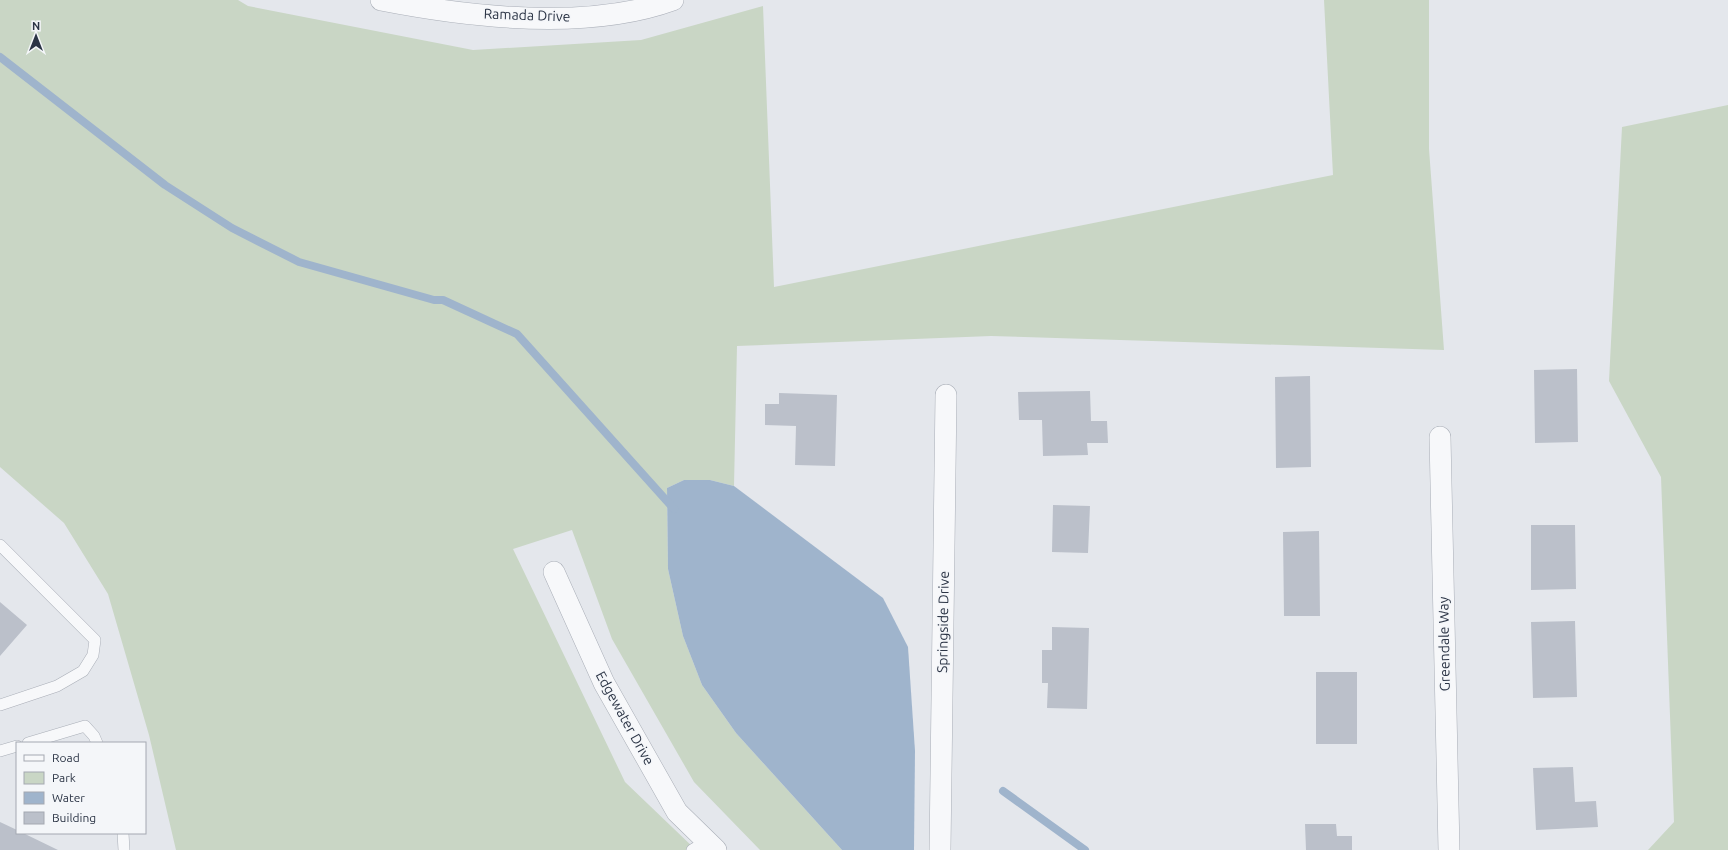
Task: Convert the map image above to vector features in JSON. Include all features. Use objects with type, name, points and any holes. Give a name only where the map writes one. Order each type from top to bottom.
[{"type":"street","name":"Ramada Drive","points":[[381,0],[417,7],[513,17],[574,18],[621,13],[673,0]]},
{"type":"street","name":"Springside Drive","points":[[940,850],[946,395]]},
{"type":"street","name":"Greendale Way","points":[[1440,438],[1449,850]]},
{"type":"street","name":"Edgewater Drive","points":[[554,572],[604,682],[677,812],[705,847]]},
{"type":"lane","points":[[0,545],[95,640],[93,656],[83,671],[57,686],[0,705]]},
{"type":"lane","points":[[31,742],[85,726],[94,736],[97,742]]},
{"type":"lane","points":[[0,751],[16,746]]},
{"type":"lane","points":[[123,834],[124,850]]},
{"type":"green space","points":[[0,0],[238,0],[248,6],[473,50],[641,40],[763,6],[774,287],[1333,175],[1324,0],[1429,0],[1429,149],[1444,350],[991,336],[737,346],[734,486],[710,480],[684,480],[667,488],[668,569],[683,636],[702,685],[736,733],[842,850],[760,850],[694,782],[612,639],[572,530],[513,549],[625,782],[696,850],[176,850],[149,735],[108,594],[64,523],[0,467]]},
{"type":"green space","points":[[1728,105],[1728,850],[1648,850],[1674,822],[1661,477],[1609,381],[1622,127]]},
{"type":"water","points":[[684,480],[710,480],[734,486],[883,598],[908,647],[915,751],[914,850],[842,850],[736,733],[702,685],[683,636],[668,569],[667,488]]},
{"type":"building","points":[[1577,369],[1578,442],[1535,443],[1534,370]]},
{"type":"building","points":[[1310,376],[1311,467],[1276,468],[1275,377]]},
{"type":"building","points":[[1090,391],[1091,421],[1107,421],[1108,443],[1087,443],[1088,455],[1043,456],[1042,420],[1019,420],[1018,392]]},
{"type":"building","points":[[779,393],[837,395],[835,466],[795,465],[796,426],[765,425],[765,404],[779,404]]},
{"type":"building","points":[[1053,505],[1090,506],[1088,553],[1052,552]]},
{"type":"building","points":[[1531,525],[1575,525],[1576,589],[1531,590]]},
{"type":"building","points":[[1319,531],[1320,616],[1284,616],[1283,532]]},
{"type":"building","points":[[0,602],[27,625],[0,656]]},
{"type":"building","points":[[1575,621],[1577,697],[1533,698],[1531,622]]},
{"type":"building","points":[[1052,627],[1089,628],[1087,709],[1047,708],[1048,683],[1042,683],[1042,650],[1052,650]]},
{"type":"building","points":[[1316,672],[1357,672],[1357,744],[1316,744]]},
{"type":"building","points":[[1573,767],[1575,802],[1596,801],[1598,827],[1536,830],[1533,768]]},
{"type":"building","points":[[0,822],[16,830],[16,834],[25,834],[58,850],[0,850]]},
{"type":"building","points":[[1305,824],[1336,824],[1337,836],[1352,836],[1352,850],[1306,850]]},
{"type":"waterway","points":[[0,57],[165,185],[232,228],[299,262],[434,300],[443,300],[517,334],[674,509]]},
{"type":"waterway","points":[[1003,791],[1085,850]]}]
